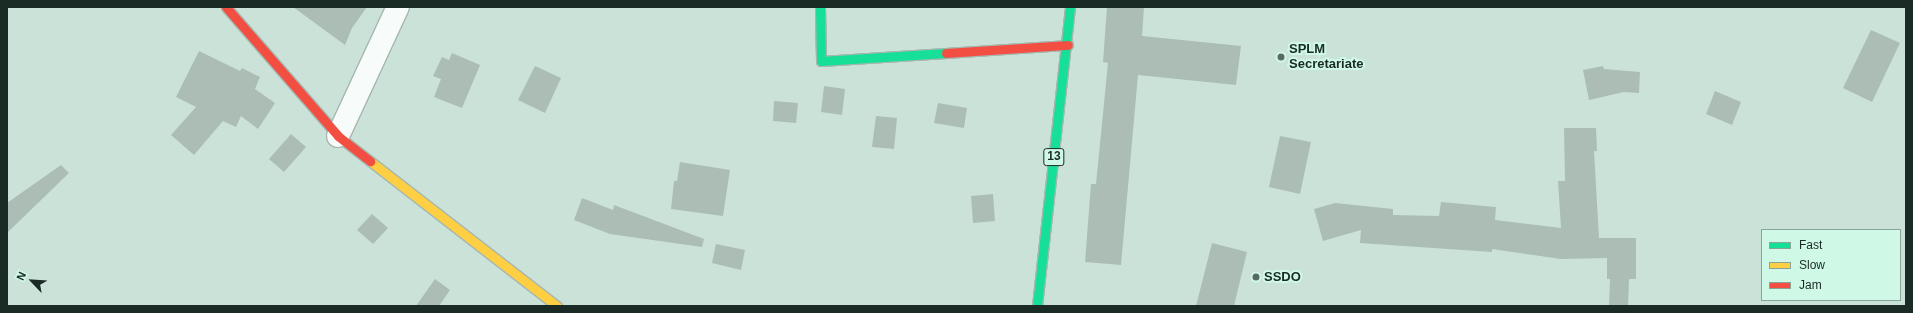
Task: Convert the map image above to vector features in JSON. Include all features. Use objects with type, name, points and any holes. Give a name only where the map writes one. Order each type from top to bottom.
[{"type":"street","points":[[226,7],[338,136],[556,306]]},
{"type":"street","points":[[338,136],[398,7]]},
{"type":"street","points":[[820,7],[821,61],[1068,45]]},
{"type":"street","name":"13","points":[[1036,306],[1068,45],[1070,7]]},
{"type":"building","points":[[293,7],[367,7],[352,28],[345,45]]},
{"type":"building","points":[[1107,7],[1144,7],[1142,36],[1241,46],[1236,85],[1138,75],[1121,265],[1085,262],[1091,184],[1096,184],[1108,63],[1103,62]]},
{"type":"building","points":[[1871,30],[1900,43],[1872,102],[1843,88]]},
{"type":"building","points":[[199,51],[240,71],[242,68],[260,77],[255,89],[275,103],[258,129],[241,116],[236,127],[223,121],[194,155],[171,135],[196,107],[176,97]]},
{"type":"building","points":[[452,53],[480,65],[462,108],[434,97],[441,79],[433,76],[442,57],[449,60]]},
{"type":"building","points":[[535,66],[561,78],[545,113],[518,100]]},
{"type":"building","points":[[1603,66],[1604,69],[1640,72],[1639,93],[1624,92],[1589,100],[1583,70]]},
{"type":"building","points":[[824,86],[845,89],[842,115],[821,112]]},
{"type":"building","points":[[1715,91],[1741,102],[1732,125],[1706,114]]},
{"type":"building","points":[[774,101],[798,103],[796,123],[773,121]]},
{"type":"building","points":[[938,103],[967,108],[964,128],[934,123]]},
{"type":"building","points":[[876,116],[897,118],[894,149],[872,147]]},
{"type":"building","points":[[1564,128],[1596,128],[1597,151],[1594,151],[1599,238],[1636,238],[1636,279],[1629,279],[1628,306],[1609,306],[1610,279],[1607,279],[1607,258],[1561,259],[1492,249],[1492,252],[1360,243],[1361,230],[1323,241],[1314,209],[1335,203],[1393,209],[1393,215],[1439,216],[1441,202],[1496,207],[1495,220],[1561,228],[1558,181],[1565,181]]},
{"type":"building","points":[[291,134],[306,147],[284,172],[269,159]]},
{"type":"building","points":[[1280,136],[1311,142],[1300,194],[1269,187]]},
{"type":"building","points":[[680,162],[730,170],[723,216],[671,209],[674,181],[677,181]]},
{"type":"building","points":[[61,165],[69,173],[7,233],[7,203]]},
{"type":"building","points":[[993,194],[995,221],[973,223],[971,196]]},
{"type":"building","points":[[582,198],[613,210],[614,205],[704,239],[702,247],[610,234],[574,220]]},
{"type":"building","points":[[372,214],[388,228],[373,244],[357,230]]},
{"type":"building","points":[[1212,243],[1247,252],[1234,306],[1196,306]]},
{"type":"building","points":[[716,244],[745,250],[741,270],[712,263]]},
{"type":"building","points":[[435,279],[450,290],[439,306],[416,306]]},
{"type":"traffic: fast","points":[[820,7],[821,61],[946,53]]},
{"type":"traffic: fast","points":[[1037,306],[1070,7]]},
{"type":"traffic: slow","points":[[370,161],[557,306]]},
{"type":"traffic: jam","points":[[226,7],[338,136],[370,161]]},
{"type":"traffic: jam","points":[[946,53],[1068,45]]},
{"type":"place","name":"SPLM Secretariate","points":[[1281,57]]},
{"type":"place","name":"SSDO","points":[[1256,277]]}]
